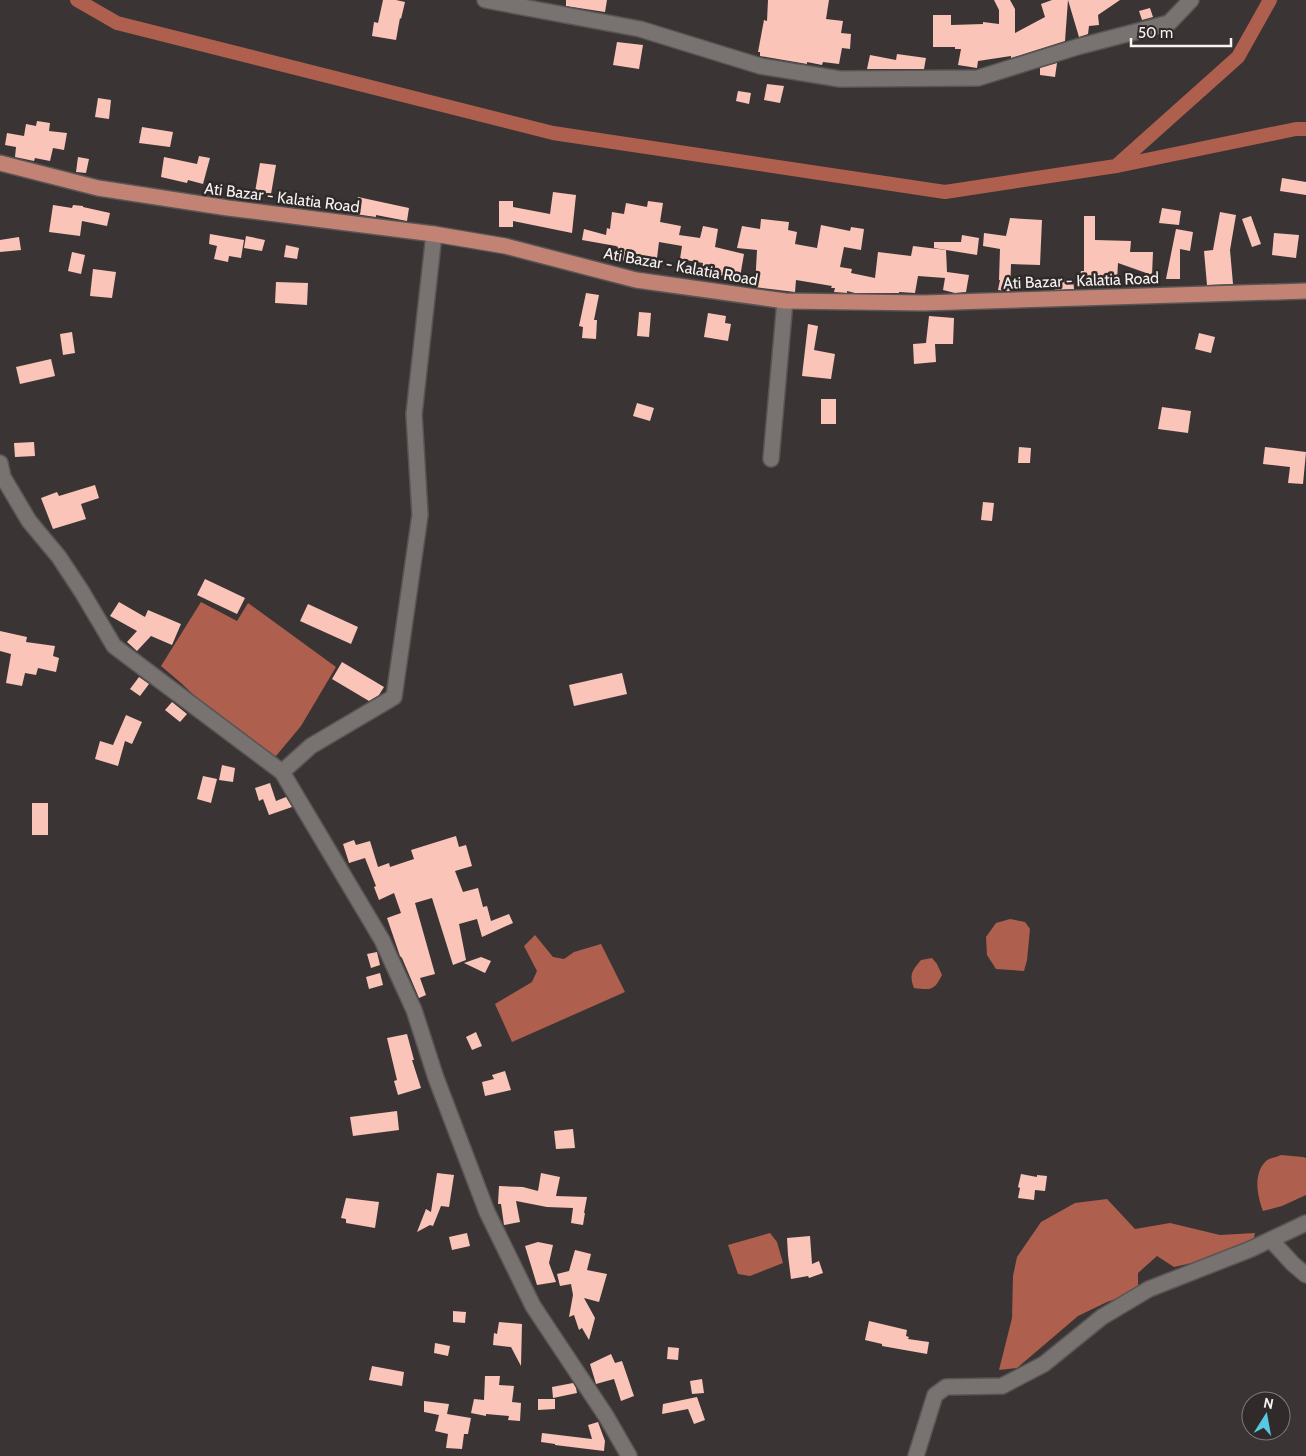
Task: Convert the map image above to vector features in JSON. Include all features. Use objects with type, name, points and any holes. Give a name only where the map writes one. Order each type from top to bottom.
[{"type":"main road","name":"Ati Bazar - Kalatia Road","points":[[0,163],[98,188],[228,208],[434,234],[505,246],[636,280],[785,301],[924,303],[1306,291]]},
{"type":"street","points":[[485,0],[640,29],[760,66],[840,79],[978,78],[1077,47],[1168,23],[1191,0]]},
{"type":"street","points":[[282,772],[311,746],[394,697],[420,515],[414,414],[434,234]]},
{"type":"street","points":[[771,459],[785,301]]},
{"type":"street","points":[[0,462],[4,477],[29,521],[59,557],[114,646],[282,772],[382,940],[414,1010],[436,1078],[487,1212],[534,1306],[630,1456]]},
{"type":"street","points":[[916,1456],[935,1395],[946,1387],[1002,1386],[1044,1364],[1102,1317],[1149,1289],[1251,1250],[1306,1223]]},
{"type":"street","points":[[1270,1240],[1293,1264],[1306,1274]]},
{"type":"shaded area","points":[[201,602],[237,621],[248,603],[336,667],[301,726],[276,756],[253,745],[229,728],[161,666]]},
{"type":"shaded area","points":[[1010,919],[1025,922],[1030,929],[1024,971],[996,969],[987,955],[986,937],[996,923]]},
{"type":"shaded area","points":[[535,935],[553,957],[564,959],[574,952],[601,944],[625,992],[512,1042],[495,1004],[532,982],[537,971],[524,946]]},
{"type":"shaded area","points":[[932,958],[942,975],[939,980],[931,988],[914,988],[912,976],[914,970],[921,960]]},
{"type":"shaded area","points":[[1281,1155],[1306,1158],[1306,1195],[1282,1206],[1263,1211],[1257,1185],[1259,1172],[1266,1161]]},
{"type":"shaded area","points":[[1107,1199],[1135,1229],[1170,1223],[1220,1235],[1255,1233],[1252,1245],[1218,1257],[1174,1267],[1157,1256],[1138,1273],[1138,1291],[1107,1302],[1078,1316],[1017,1368],[999,1370],[1012,1318],[1013,1276],[1017,1257],[1041,1222],[1075,1203]]},
{"type":"shaded area","points":[[770,1233],[777,1242],[783,1263],[750,1276],[738,1274],[728,1245]]},
{"type":"building","points":[[383,0],[405,2],[396,40],[372,36],[374,22],[378,23]]},
{"type":"building","points":[[566,0],[607,0],[605,12],[566,6]]},
{"type":"building","points":[[768,0],[829,0],[826,19],[843,21],[841,33],[851,34],[850,49],[842,48],[839,64],[823,62],[822,65],[807,62],[807,64],[760,56],[760,52],[758,52],[764,20],[767,21]]},
{"type":"building","points":[[994,0],[1010,0],[1015,9],[1015,33],[1045,17],[1041,4],[1052,0],[1068,0],[1065,41],[1011,58],[1011,56],[978,61],[977,68],[958,65],[961,49],[955,49],[955,47],[933,47],[933,15],[951,15],[951,25],[983,24],[983,22],[999,24],[999,10]]},
{"type":"building","points":[[1068,0],[1120,0],[1098,15],[1099,25],[1089,26],[1088,34],[1079,37]]},
{"type":"building","points":[[1150,8],[1153,17],[1142,20],[1139,11]]},
{"type":"building","points":[[617,42],[643,45],[639,69],[613,65]]},
{"type":"building","points":[[897,54],[926,58],[924,69],[867,69],[870,55],[896,60]]},
{"type":"building","points":[[1057,63],[1055,77],[1040,75],[1040,68]]},
{"type":"building","points":[[767,84],[784,86],[780,103],[764,100]]},
{"type":"building","points":[[738,91],[751,93],[749,104],[736,101]]},
{"type":"building","points":[[98,98],[111,100],[109,119],[95,117]]},
{"type":"building","points":[[37,121],[50,123],[49,131],[67,133],[64,150],[53,148],[50,161],[35,158],[34,161],[15,157],[16,147],[5,145],[7,133],[24,136],[26,124],[36,126]]},
{"type":"building","points":[[142,127],[173,132],[170,147],[139,143]]},
{"type":"building","points":[[199,156],[210,158],[203,184],[188,180],[187,183],[161,177],[164,157],[197,164]]},
{"type":"building","points":[[78,157],[89,159],[86,173],[76,172]]},
{"type":"building","points":[[260,163],[276,165],[271,194],[255,192]]},
{"type":"building","points":[[1282,178],[1306,182],[1306,195],[1280,191]]},
{"type":"building","points":[[553,192],[576,195],[572,233],[513,221],[513,227],[499,227],[499,201],[513,201],[513,207],[550,214]]},
{"type":"building","points":[[358,197],[409,208],[407,221],[376,215],[376,217],[355,214]]},
{"type":"building","points":[[648,201],[663,203],[660,222],[681,226],[679,235],[700,238],[703,226],[718,229],[715,247],[744,254],[740,277],[716,275],[716,272],[702,270],[703,263],[680,259],[682,246],[659,242],[657,258],[632,255],[631,262],[616,259],[618,247],[616,246],[582,240],[584,229],[606,235],[607,228],[610,229],[612,212],[624,214],[626,203],[647,207]]},
{"type":"building","points":[[53,205],[72,208],[73,205],[83,206],[110,213],[107,226],[82,221],[80,236],[49,232]]},
{"type":"building","points":[[1162,208],[1181,211],[1179,225],[1159,223]]},
{"type":"building","points":[[1220,212],[1236,215],[1230,250],[1233,284],[1207,285],[1204,251],[1213,250]]},
{"type":"building","points":[[1084,216],[1095,216],[1095,240],[1131,241],[1130,252],[1153,252],[1152,275],[1118,263],[1117,281],[1091,281],[1090,288],[1078,287],[1081,271],[1084,271]]},
{"type":"building","points":[[1251,216],[1261,244],[1252,247],[1242,219]]},
{"type":"building","points":[[1010,218],[1042,220],[1040,265],[1011,264],[1010,291],[1006,291],[998,290],[1000,280],[1000,249],[983,246],[984,233],[1006,236]]},
{"type":"building","points":[[761,219],[789,222],[788,230],[797,232],[795,244],[817,248],[821,225],[850,231],[851,227],[864,229],[861,250],[844,247],[840,267],[852,269],[851,273],[875,278],[878,252],[911,256],[913,246],[946,250],[947,272],[969,275],[966,292],[955,293],[943,290],[945,278],[918,276],[915,293],[834,292],[835,288],[831,288],[832,286],[796,280],[795,292],[755,287],[757,250],[737,248],[742,226],[760,229]]},
{"type":"building","points":[[1176,229],[1193,232],[1190,251],[1180,249],[1180,279],[1166,279]]},
{"type":"building","points":[[1274,233],[1299,235],[1296,258],[1272,255]]},
{"type":"building","points":[[210,234],[244,240],[241,258],[229,256],[228,262],[214,259],[217,246],[209,244]]},
{"type":"building","points":[[962,235],[979,238],[977,255],[934,248],[934,242],[961,242]]},
{"type":"building","points":[[246,236],[265,240],[262,251],[244,248]]},
{"type":"building","points":[[19,237],[21,250],[0,252],[0,240]]},
{"type":"building","points":[[286,245],[299,248],[297,259],[284,257]]},
{"type":"building","points":[[72,252],[85,255],[81,274],[68,271]]},
{"type":"building","points":[[93,269],[116,272],[112,298],[90,296]]},
{"type":"building","points":[[1055,279],[1073,279],[1074,289],[1055,290]]},
{"type":"building","points":[[276,282],[308,283],[307,305],[275,303]]},
{"type":"building","points":[[586,293],[599,295],[594,320],[597,320],[596,339],[582,338],[583,327],[579,326]]},
{"type":"building","points":[[639,312],[651,313],[649,337],[637,336]]},
{"type":"building","points":[[708,313],[726,316],[725,323],[731,324],[728,341],[704,337]]},
{"type":"building","points":[[929,316],[954,318],[953,344],[935,344],[936,362],[914,364],[913,344],[926,343]]},
{"type":"building","points":[[808,324],[818,326],[814,350],[835,354],[831,379],[802,376]]},
{"type":"building","points":[[72,332],[75,353],[63,355],[60,334]]},
{"type":"building","points":[[1199,333],[1215,337],[1211,353],[1195,349]]},
{"type":"building","points":[[51,359],[55,376],[20,384],[16,367]]},
{"type":"building","points":[[821,399],[836,399],[836,424],[821,424]]},
{"type":"building","points":[[637,403],[654,408],[650,421],[633,416]]},
{"type":"building","points":[[1162,407],[1191,411],[1188,433],[1158,429]]},
{"type":"building","points":[[34,442],[35,456],[15,457],[14,443]]},
{"type":"building","points":[[1019,447],[1031,448],[1030,463],[1018,463]]},
{"type":"building","points":[[1265,447],[1306,452],[1303,484],[1288,483],[1290,467],[1263,464]]},
{"type":"building","points":[[95,485],[99,498],[81,504],[86,519],[53,529],[41,498],[57,492],[59,496]]},
{"type":"building","points":[[983,502],[994,503],[992,521],[981,520]]},
{"type":"building","points":[[205,579],[245,598],[237,614],[197,595]]},
{"type":"building","points":[[119,602],[145,617],[148,610],[181,624],[172,645],[151,636],[137,651],[127,642],[137,631],[110,616]]},
{"type":"building","points":[[308,604],[358,627],[351,644],[300,621]]},
{"type":"building","points":[[0,631],[27,637],[26,642],[55,646],[53,656],[59,658],[56,672],[38,668],[36,675],[25,673],[22,686],[6,683],[11,654],[0,651]]},
{"type":"building","points":[[342,662],[384,687],[379,695],[369,701],[332,679]]},
{"type":"building","points":[[622,673],[627,694],[574,706],[569,685]]},
{"type":"building","points":[[139,677],[149,684],[140,696],[130,689]]},
{"type":"building","points":[[172,702],[187,714],[180,722],[165,710]]},
{"type":"building","points":[[126,715],[142,722],[132,744],[125,741],[118,766],[95,759],[100,741],[113,745]]},
{"type":"building","points":[[222,765],[235,768],[233,782],[219,780]]},
{"type":"building","points":[[203,776],[217,779],[211,803],[197,799]]},
{"type":"building","points":[[270,783],[276,801],[286,797],[292,807],[269,815],[263,799],[259,801],[255,788]]},
{"type":"building","points":[[32,803],[48,803],[48,835],[32,835]]},
{"type":"building","points":[[456,836],[459,847],[466,845],[472,866],[455,871],[463,892],[478,888],[483,907],[487,906],[491,921],[509,914],[513,923],[482,937],[477,919],[459,924],[466,960],[453,965],[432,898],[415,903],[435,974],[420,978],[426,995],[419,998],[400,956],[387,918],[401,913],[394,893],[379,900],[374,887],[376,886],[365,858],[349,863],[343,844],[354,840],[356,845],[370,841],[378,867],[389,863],[390,867],[414,859],[411,850]]},
{"type":"building","points":[[377,952],[380,965],[371,968],[367,954]]},
{"type":"building","points":[[481,957],[491,961],[485,973],[464,963]]},
{"type":"building","points":[[380,973],[383,985],[369,989],[366,977]]},
{"type":"building","points":[[476,1032],[482,1046],[472,1050],[466,1037]]},
{"type":"building","points":[[407,1034],[414,1060],[412,1060],[421,1088],[398,1095],[394,1081],[397,1080],[387,1038]]},
{"type":"building","points":[[505,1071],[511,1090],[485,1096],[482,1082],[494,1079],[492,1075]]},
{"type":"building","points":[[397,1111],[399,1130],[353,1136],[350,1117]]},
{"type":"building","points":[[573,1129],[575,1148],[556,1149],[554,1131]]},
{"type":"building","points":[[437,1173],[454,1175],[449,1207],[441,1206],[433,1226],[430,1225],[417,1232],[426,1209],[431,1212]]},
{"type":"building","points":[[541,1173],[560,1177],[556,1196],[587,1197],[583,1225],[571,1223],[573,1208],[547,1207],[516,1201],[520,1222],[504,1225],[501,1204],[498,1204],[499,1186],[523,1187],[538,1191]]},
{"type":"building","points":[[1021,1174],[1037,1177],[1037,1175],[1047,1176],[1045,1191],[1035,1190],[1034,1200],[1018,1198]]},
{"type":"building","points":[[346,1198],[379,1202],[375,1228],[346,1223],[346,1219],[341,1218]]},
{"type":"building","points":[[467,1233],[470,1246],[452,1250],[449,1237]]},
{"type":"building","points":[[810,1236],[812,1264],[819,1261],[823,1273],[809,1278],[808,1276],[791,1279],[787,1238]]},
{"type":"building","points":[[538,1242],[553,1245],[549,1263],[556,1282],[537,1285],[525,1246]]},
{"type":"building","points":[[575,1250],[591,1254],[587,1270],[607,1274],[599,1302],[584,1298],[595,1318],[589,1340],[582,1328],[579,1330],[574,1315],[569,1317],[573,1295],[571,1284],[560,1286],[557,1274],[569,1271]]},
{"type":"building","points":[[453,1311],[466,1312],[465,1323],[453,1322]]},
{"type":"building","points":[[869,1321],[907,1330],[906,1336],[909,1337],[908,1339],[929,1342],[927,1354],[882,1346],[882,1344],[865,1340]]},
{"type":"building","points":[[499,1322],[522,1324],[521,1366],[511,1347],[493,1345],[494,1333],[497,1334]]},
{"type":"building","points":[[435,1343],[450,1346],[448,1356],[434,1353]]},
{"type":"building","points":[[668,1347],[679,1348],[678,1360],[667,1359]]},
{"type":"building","points":[[611,1354],[615,1363],[622,1361],[634,1396],[621,1401],[614,1379],[596,1384],[590,1364]]},
{"type":"building","points":[[372,1366],[404,1372],[402,1386],[369,1380]]},
{"type":"building","points":[[485,1376],[500,1376],[499,1385],[514,1386],[512,1402],[521,1403],[520,1421],[508,1420],[509,1416],[486,1414],[486,1416],[471,1413],[474,1399],[484,1400]]},
{"type":"building","points":[[702,1379],[704,1393],[692,1394],[690,1381]]},
{"type":"building","points":[[573,1383],[577,1393],[553,1398],[552,1387]]},
{"type":"building","points":[[697,1397],[705,1420],[694,1424],[688,1409],[662,1414],[663,1404]]},
{"type":"building","points":[[538,1399],[555,1399],[555,1409],[538,1410]]},
{"type":"building","points":[[424,1401],[449,1404],[447,1414],[471,1418],[468,1434],[464,1434],[462,1449],[446,1448],[448,1434],[435,1431],[439,1415],[424,1412]]},
{"type":"building","points":[[598,1422],[605,1441],[604,1451],[541,1442],[542,1433],[592,1439],[588,1425]]},
{"type":"waterway","points":[[77,0],[117,23],[553,133],[945,192],[1116,166],[1238,57],[1270,0]]},
{"type":"waterway","points":[[1117,166],[1296,129],[1306,129]]}]
